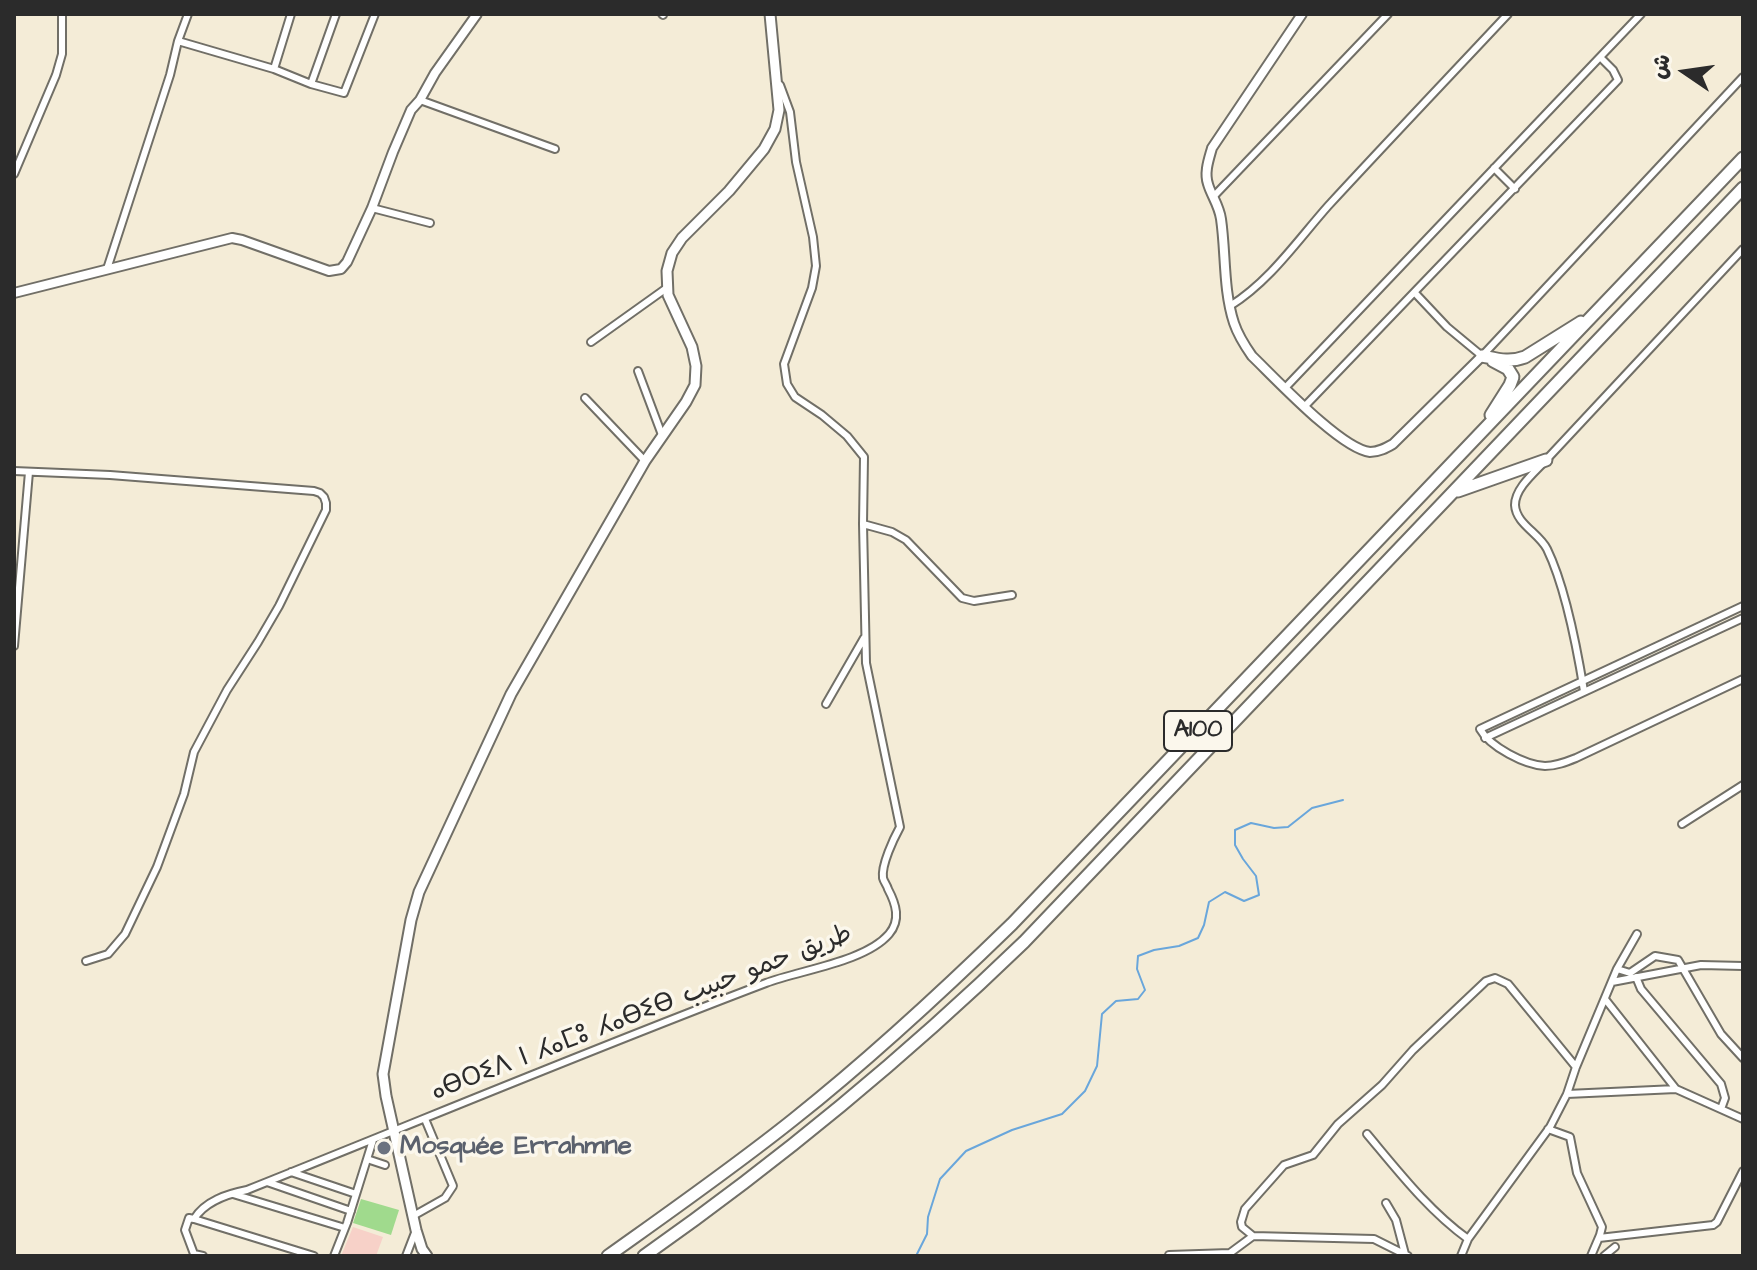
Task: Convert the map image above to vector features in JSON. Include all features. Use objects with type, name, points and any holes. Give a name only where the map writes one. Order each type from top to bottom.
[{"type":"highway","name":"A100","points":[[608,1256],[793,1120],[957,977],[1065,869],[1743,158]]},
{"type":"highway","name":"A100","points":[[644,1256],[799,1141],[915,1044],[979,985],[1069,897],[1743,188]]},
{"type":"highway","points":[[1482,356],[1504,361],[1525,357],[1595,313]]},
{"type":"highway","points":[[1476,438],[1513,377],[1508,369],[1482,356]]},
{"type":"highway","points":[[1454,492],[1546,460]]},
{"type":"main road","points":[[427,1256],[416,1230],[383,1074],[411,920],[419,892],[511,694],[645,461],[695,385],[696,366],[692,347],[668,295],[667,271],[672,253],[682,238],[729,191],[764,149],[775,129],[779,110],[770,14]]},
{"type":"street","points":[[14,174],[56,75],[62,54],[62,14]]},
{"type":"street","points":[[107,269],[188,14]]},
{"type":"street","points":[[274,69],[291,14]]},
{"type":"street","points":[[311,84],[336,14]]},
{"type":"street","points":[[178,41],[344,93],[375,14]]},
{"type":"street","points":[[14,293],[232,238],[335,272],[346,265],[411,110],[477,14]]},
{"type":"street","points":[[1302,14],[1212,148],[1207,166],[1208,184],[1221,215],[1230,306],[1235,325],[1252,356],[1334,434],[1369,452],[1380,451],[1393,444],[1482,356],[1743,77]]},
{"type":"street","points":[[1214,196],[1388,14]]},
{"type":"street","points":[[1230,306],[1246,296],[1292,249],[1508,14]]},
{"type":"street","points":[[1285,388],[1641,14]]},
{"type":"street","points":[[1305,406],[1618,80],[1600,57]]},
{"type":"street","name":"ⴰⴱⵔⵉⴷ ⵏ ⵃⴰⵎⵓ ⵃⴰⴱⵉⴱ طريق حمو حبيب","points":[[194,1219],[200,1209],[230,1193],[247,1190],[654,1025],[781,977],[865,951],[891,931],[897,919],[895,903],[883,878],[890,844],[900,827],[866,663],[864,457],[847,436],[795,397],[787,384],[784,364],[812,288],[816,266],[813,237],[796,162],[790,112],[777,79]]},
{"type":"street","points":[[420,100],[555,149]]},
{"type":"street","points":[[1494,168],[1515,189]]},
{"type":"street","points":[[372,208],[430,223]]},
{"type":"street","points":[[1584,691],[1563,592],[1543,542],[1520,519],[1515,509],[1518,492],[1743,249]]},
{"type":"street","points":[[591,342],[668,287]]},
{"type":"street","points":[[1415,293],[1447,327],[1482,356]]},
{"type":"street","points":[[638,371],[662,435]]},
{"type":"street","points":[[585,398],[645,461]]},
{"type":"street","points":[[14,471],[288,488],[317,492],[326,503],[326,510],[279,606],[227,690],[194,752],[184,794],[157,867],[125,934],[108,954],[86,961]]},
{"type":"street","points":[[14,646],[17,577],[29,472]]},
{"type":"street","points":[[863,524],[892,532],[906,540],[966,600],[1012,595]]},
{"type":"street","points":[[1743,606],[1480,729],[1485,738],[1504,751],[1542,766],[1555,765],[1743,679]]},
{"type":"street","points":[[1485,738],[1743,618]]},
{"type":"street","points":[[826,704],[866,634]]},
{"type":"street","points":[[1682,824],[1743,785]]},
{"type":"street","points":[[1461,1256],[1468,1239],[1548,1129],[1567,1094],[1617,969],[1637,934]]},
{"type":"street","points":[[1617,969],[1630,973],[1655,956],[1678,960],[1721,1034],[1743,1058]]},
{"type":"street","points":[[1612,982],[1701,965],[1743,966]]},
{"type":"street","points":[[1636,977],[1641,989],[1721,1084],[1725,1098],[1721,1109]]},
{"type":"street","points":[[1406,1255],[1374,1239],[1253,1236],[1242,1227],[1241,1222],[1245,1209],[1284,1165],[1313,1155],[1338,1124],[1382,1085],[1413,1050],[1486,981],[1495,978],[1508,984],[1576,1067]]},
{"type":"street","points":[[1605,999],[1676,1089]]},
{"type":"street","points":[[1567,1094],[1676,1089],[1743,1119]]},
{"type":"street","points":[[413,1216],[445,1198],[453,1186],[425,1119]]},
{"type":"street","points":[[1548,1129],[1570,1137],[1577,1173],[1602,1227],[1591,1256]]},
{"type":"street","points":[[1367,1134],[1405,1179],[1468,1239]]},
{"type":"street","points":[[334,1256],[373,1140]]},
{"type":"street","points":[[367,1159],[385,1165]]},
{"type":"street","points":[[1599,1238],[1713,1225],[1743,1171]]},
{"type":"street","points":[[291,1172],[356,1194]]},
{"type":"street","points":[[267,1182],[351,1211]]},
{"type":"street","points":[[230,1193],[345,1228]]},
{"type":"street","points":[[1386,1203],[1396,1220],[1406,1255]]},
{"type":"street","points":[[203,1256],[194,1254],[185,1230],[189,1218],[314,1256]]},
{"type":"street","points":[[406,1256],[416,1230]]},
{"type":"street","points":[[1169,1255],[1230,1253],[1253,1236]]},
{"type":"street","points":[[1604,1256],[1615,1247]]},
{"type":"shaded area","points":[[353,1227],[383,1237],[376,1256],[341,1256]]},
{"type":"green space","points":[[361,1199],[399,1210],[391,1235],[353,1223]]},
{"type":"waterway","points":[[916,1256],[927,1234],[928,1217],[940,1179],[966,1151],[1012,1130],[1062,1114],[1085,1091],[1097,1066],[1102,1014],[1116,1001],[1138,999],[1145,990],[1137,969],[1138,956],[1198,938],[1209,902],[1225,892],[1244,901],[1259,895],[1256,876],[1235,845],[1235,830],[1251,823],[1274,828],[1288,827],[1312,808],[1343,800]]},
{"type":"place","name":"Mosquée Errahmne","points":[[384,1148]]}]
